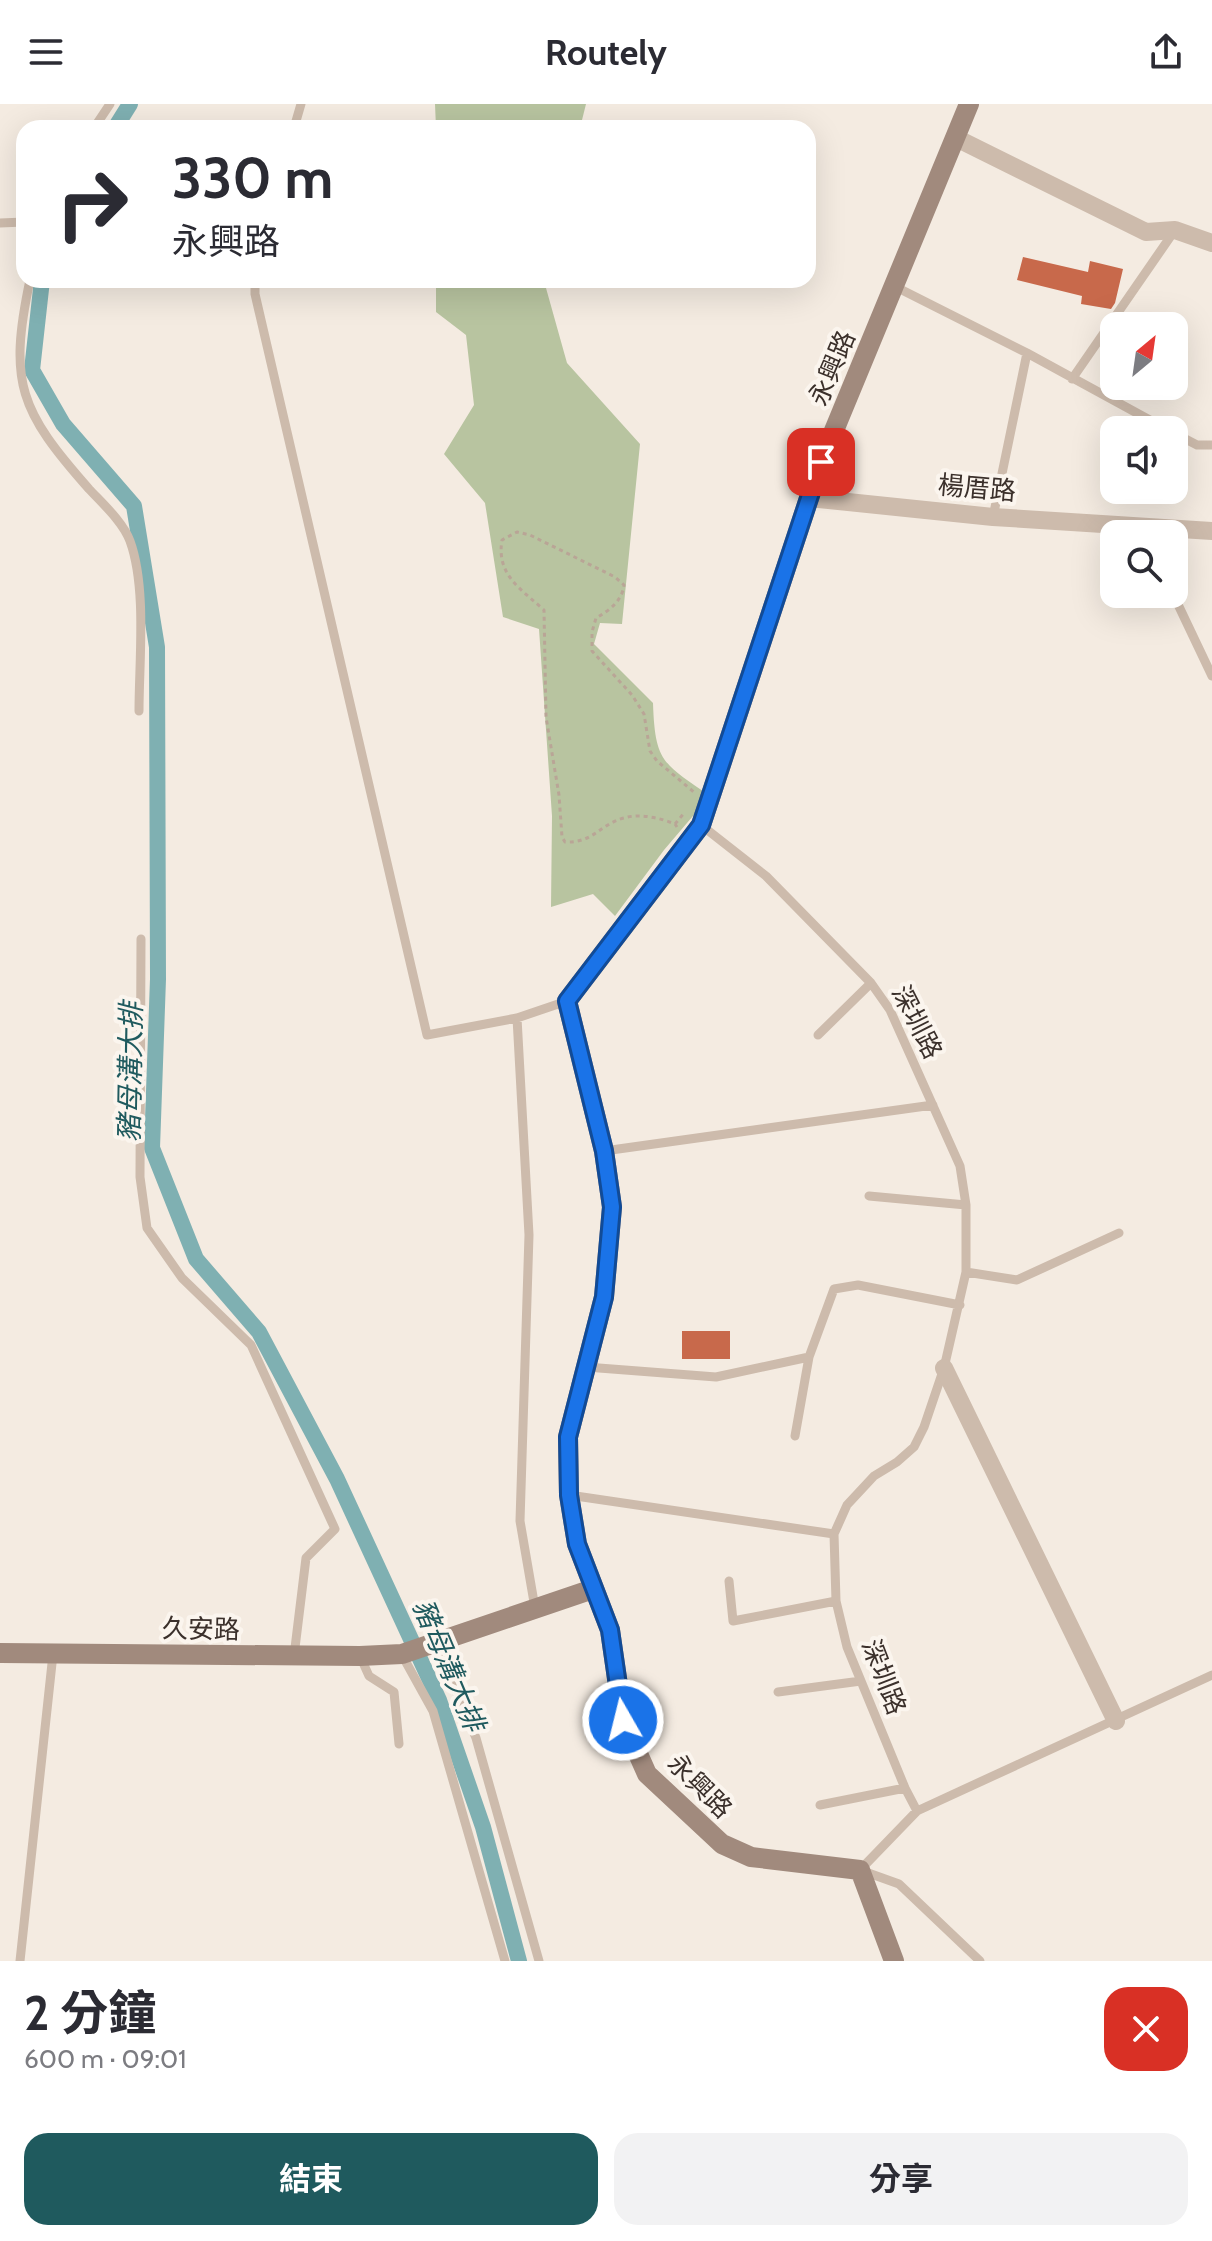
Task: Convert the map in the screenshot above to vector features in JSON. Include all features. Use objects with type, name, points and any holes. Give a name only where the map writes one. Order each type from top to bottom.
[{"type":"street","name":"永興路","points":[[860,1870],[751,1857],[722,1844],[647,1774],[623,1720],[610,1630],[577,1544],[569,1495],[568,1437],[604,1297],[612,1207],[604,1151],[567,1001],[705,816],[821,462],[969,104]]},
{"type":"street","points":[[956,138],[1146,232],[1175,230],[1212,243]]},
{"type":"street","name":"楊厝路","points":[[809,498],[1100,526]]},
{"type":"street","name":"楊厝路","points":[[1188,530],[1212,531]]},
{"type":"street","points":[[944,1368],[1116,1721]]},
{"type":"street","name":"久安路","points":[[0,1653],[402,1654],[593,1589]]},
{"type":"street","points":[[860,1870],[894,1961]]},
{"type":"lane","points":[[1072,379],[1175,230]]},
{"type":"lane","points":[[894,286],[1027,353],[1142,416]]},
{"type":"lane","points":[[28,288],[18,361],[25,398],[51,445],[130,539],[139,580],[139,711]]},
{"type":"lane","points":[[255,288],[427,1035],[517,1018],[567,1001]]},
{"type":"lane","points":[[993,517],[1027,353]]},
{"type":"lane","points":[[1188,440],[1197,445],[1212,445]]},
{"type":"lane","points":[[1180,608],[1212,676]]},
{"type":"lane","name":"深圳路","points":[[705,816],[871,983],[890,1010],[960,1166],[966,1205],[966,1272],[944,1368],[924,1427],[914,1447],[874,1476],[847,1505],[834,1534],[836,1601],[847,1647],[917,1811]]},
{"type":"lane","points":[[141,939],[140,1177],[147,1228],[182,1278],[251,1345],[335,1529],[306,1558],[294,1656]]},
{"type":"lane","points":[[818,1035],[871,983]]},
{"type":"lane","points":[[517,1018],[529,1235],[520,1521],[535,1608]]},
{"type":"lane","points":[[604,1151],[933,1105]]},
{"type":"lane","points":[[869,1196],[966,1205]]},
{"type":"lane","points":[[966,1272],[1017,1280],[1119,1233]]},
{"type":"lane","points":[[795,1436],[809,1357],[834,1289],[858,1285],[960,1305]]},
{"type":"lane","points":[[586,1367],[716,1377],[809,1357]]},
{"type":"lane","points":[[569,1495],[834,1534]]},
{"type":"lane","points":[[729,1581],[733,1621],[836,1601]]},
{"type":"lane","points":[[435,1642],[476,1738],[539,1961]]},
{"type":"lane","points":[[20,1961],[53,1653]]},
{"type":"lane","points":[[402,1654],[433,1711],[505,1961]]},
{"type":"lane","points":[[360,1656],[369,1676],[394,1692],[399,1744]]},
{"type":"lane","points":[[980,1961],[899,1884],[860,1870],[917,1811],[1212,1675]]},
{"type":"lane","points":[[778,1692],[861,1681]]},
{"type":"lane","points":[[820,1805],[905,1788]]},
{"type":"path","points":[[686,843],[675,824],[659,817],[623,818],[587,840],[565,842],[546,717],[544,610],[505,573],[500,555],[502,540],[517,532],[530,535],[615,577],[624,585],[622,596],[596,618],[592,651],[632,695],[644,714],[650,751],[657,761],[686,784],[705,816]]},
{"type":"green space","points":[[435,104],[586,104],[582,120],[436,120]]},
{"type":"green space","points":[[436,288],[546,288],[567,363],[640,444],[622,624],[600,623],[594,644],[653,703],[656,738],[665,760],[710,796],[664,850],[615,916],[593,894],[551,907],[552,816],[539,629],[503,617],[485,503],[444,454],[474,405],[466,335],[436,312]]},
{"type":"building","points":[[1023,257],[1088,272],[1090,261],[1123,269],[1115,303],[1111,309],[1081,304],[1082,296],[1017,280]]},
{"type":"building","points":[[682,1331],[730,1331],[730,1359],[682,1359]]},
{"type":"waterway","name":"豬母溝大排","points":[[120,120],[130,104]]},
{"type":"waterway","name":"豬母溝大排","points":[[41,288],[32,370],[63,424],[134,506],[157,647],[158,979],[152,1148],[196,1259],[259,1332],[337,1479],[439,1700],[483,1827],[519,1961]]},
{"type":"route","points":[[623,1720],[610,1630],[577,1544],[569,1495],[568,1437],[604,1297],[612,1207],[604,1151],[567,1001],[701,825],[821,462]]}]
